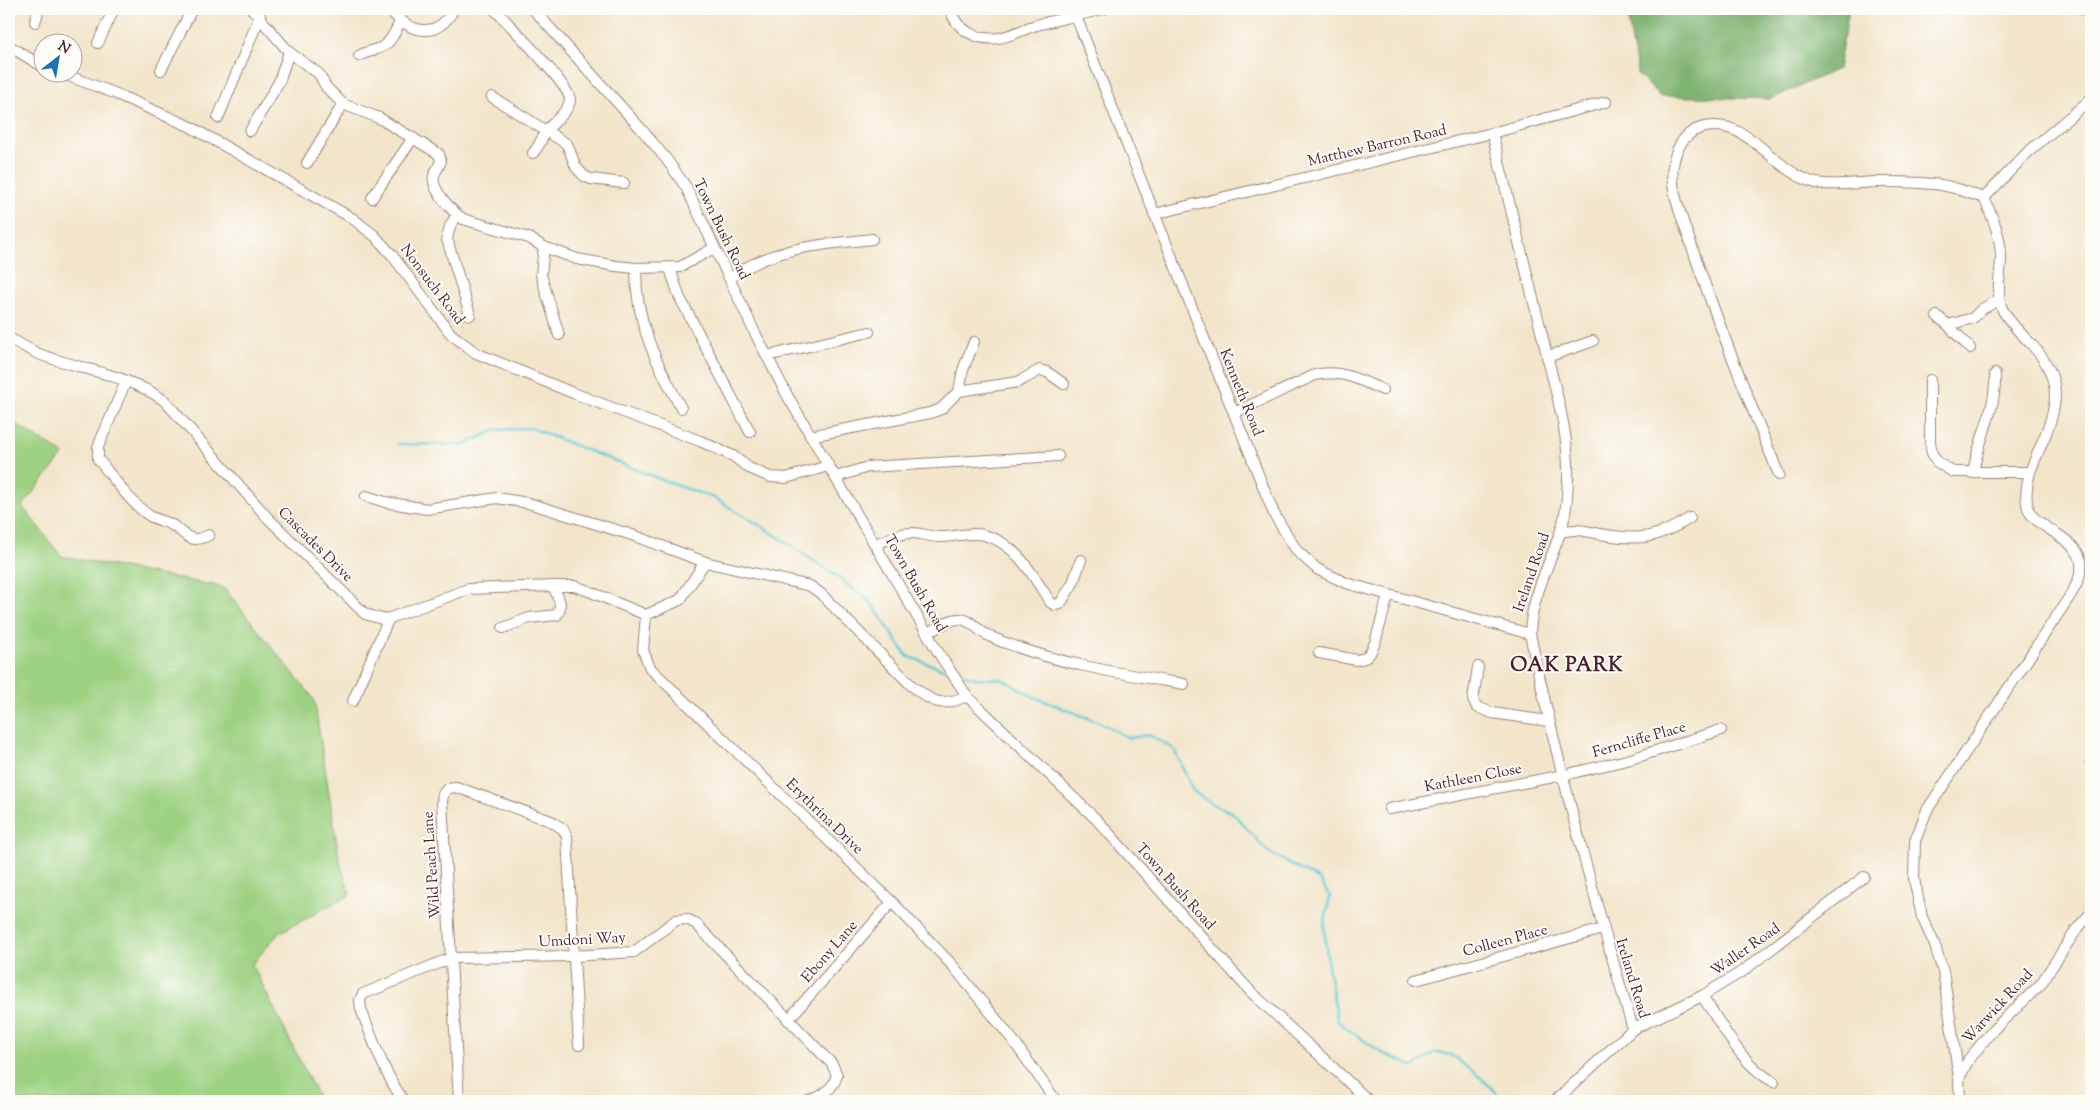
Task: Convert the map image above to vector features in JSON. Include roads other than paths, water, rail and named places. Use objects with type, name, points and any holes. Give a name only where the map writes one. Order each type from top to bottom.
[{"type":"street","points":[[35,22],[39,9]]},
{"type":"street","points":[[98,42],[114,9]]},
{"type":"street","points":[[161,70],[192,9]]},
{"type":"street","points":[[252,9],[289,52],[319,74],[326,87],[343,104],[379,118],[439,154],[441,161],[434,175],[434,183],[444,200],[457,215],[472,223],[529,238],[544,247],[577,259],[636,268],[680,267],[714,248]]},
{"type":"street","points":[[389,9],[400,22],[423,31],[435,28],[448,20],[454,9]]},
{"type":"street","points":[[494,9],[556,76],[568,92],[570,100],[566,109],[545,132],[539,146],[533,153]]},
{"type":"street","name":"Town Bush Road","points":[[533,9],[556,32],[667,160],[696,206],[714,248],[767,356],[810,436],[876,544],[938,652],[967,696],[1097,820],[1250,991],[1369,1101]]},
{"type":"street","points":[[950,9],[952,17],[962,29],[978,36],[999,38],[1020,29],[1073,12],[1104,9]]},
{"type":"street","points":[[2082,9],[2091,14]]},
{"type":"street","name":"Kenneth Road","points":[[1073,12],[1274,514],[1297,551],[1317,569],[1346,583],[1530,634]]},
{"type":"street","points":[[218,118],[260,16]]},
{"type":"street","points":[[359,56],[368,51],[383,47],[392,37],[400,22]]},
{"type":"street","points":[[9,46],[32,60]]},
{"type":"street","points":[[250,131],[279,82],[289,52]]},
{"type":"street","name":"Nonsuch Road","points":[[82,81],[189,126],[352,218],[375,236],[392,255],[451,334],[476,353],[573,394],[700,441],[733,456],[749,468],[770,477],[786,478],[828,466]]},
{"type":"street","points":[[492,97],[545,132],[567,144],[576,166],[584,176],[591,179],[624,183]]},
{"type":"street","points":[[1984,198],[2027,152],[2091,99]]},
{"type":"street","name":"Matthew Barron Road","points":[[1154,214],[1492,133],[1606,102]]},
{"type":"street","points":[[307,163],[343,104]]},
{"type":"street","points":[[1779,475],[1718,322],[1676,198],[1673,170],[1680,144],[1688,134],[1705,127],[1719,126],[1744,133],[1778,164],[1792,173],[1816,183],[1880,182],[1940,185],[1984,198],[1996,226],[2001,255],[1998,290],[2002,309],[2046,362],[2051,371],[2056,405],[2030,472],[2027,498],[2030,513],[2040,524],[2070,543],[2078,551],[2081,559],[2080,578],[2068,599],[1927,810],[1916,841],[1914,879],[1922,917],[1934,943],[1943,971],[1959,1078],[1960,1101]]},
{"type":"street","name":"Ireland Road","points":[[1492,133],[1547,357],[1568,454],[1567,494],[1561,532],[1543,574],[1530,623],[1530,634],[1548,722],[1564,775],[1603,929],[1633,1029],[1555,1101]]},
{"type":"street","points":[[372,198],[413,138]]},
{"type":"street","points":[[457,215],[450,226],[447,239],[470,316]]},
{"type":"street","points":[[730,278],[747,266],[765,257],[782,252],[872,239]]},
{"type":"street","points":[[544,247],[541,276],[559,335]]},
{"type":"street","points":[[636,268],[637,301],[641,319],[658,365],[682,408]]},
{"type":"street","points":[[670,268],[679,296],[750,432]]},
{"type":"street","points":[[1948,325],[1973,318],[1982,309],[1999,300]]},
{"type":"street","points":[[1936,316],[1948,325],[1970,348]]},
{"type":"street","points":[[767,356],[868,332]]},
{"type":"street","name":"Cascades Drive","points":[[9,338],[37,354],[126,381],[153,392],[164,401],[267,517],[365,614],[382,619],[389,618],[468,589],[574,586],[646,615]]},
{"type":"street","points":[[1547,357],[1592,341]]},
{"type":"street","points":[[810,436],[930,413],[941,409],[959,391],[963,370],[974,342]]},
{"type":"street","points":[[959,391],[1018,382],[1040,370],[1048,372],[1064,384]]},
{"type":"street","points":[[1234,413],[1315,375],[1335,372],[1383,390]]},
{"type":"street","points":[[1973,473],[1994,399],[1995,374]]},
{"type":"street","points":[[1930,380],[1932,453],[1936,462],[1953,472],[2030,472]]},
{"type":"street","points":[[126,381],[98,447],[98,459],[140,509],[152,517],[173,526],[193,540],[200,540],[209,535]]},
{"type":"street","points":[[836,477],[868,467],[1058,456]]},
{"type":"street","points":[[366,496],[385,502],[427,509],[497,498],[528,503],[632,535],[705,562],[810,586],[820,593],[925,697],[947,704],[967,696]]},
{"type":"street","points":[[1561,532],[1578,530],[1634,538],[1648,537],[1670,531],[1690,518]]},
{"type":"street","points":[[876,544],[900,534],[911,532],[939,537],[970,534],[984,535],[1016,552],[1050,602],[1055,605],[1060,604],[1073,583],[1081,560]]},
{"type":"street","points":[[646,615],[680,600],[705,562]]},
{"type":"street","points":[[504,628],[529,618],[557,615],[560,604],[553,586]]},
{"type":"street","points":[[1319,653],[1357,660],[1365,658],[1375,643],[1388,596]]},
{"type":"street","name":"Erythrina Drive","points":[[646,615],[643,650],[650,668],[892,902],[953,966],[1012,1039],[1056,1101]]},
{"type":"street","points":[[353,701],[389,618]]},
{"type":"street","points":[[928,633],[948,622],[958,619],[968,621],[986,634],[1005,643],[1059,660],[1133,676],[1184,684]]},
{"type":"street","points":[[1478,667],[1473,700],[1477,708],[1492,713],[1548,722]]},
{"type":"street","name":"Ferncliffe Place","points":[[1564,775],[1664,750],[1721,730]]},
{"type":"street","name":"Kathleen Close","points":[[1389,809],[1564,775]]},
{"type":"street","name":"Wild Peach Lane","points":[[459,1101],[442,802],[445,792],[452,787],[551,821],[563,830],[568,842],[579,1045]]},
{"type":"street","name":"Waller Road","points":[[1633,1029],[1702,996],[1743,971],[1864,877]]},
{"type":"street","name":"Ebony Lane","points":[[788,1020],[892,902]]},
{"type":"street","name":"Warwick Road","points":[[1959,1078],[1969,1060],[1993,1030],[2040,985],[2077,929],[2091,913]]},
{"type":"street","name":"Umdoni Way","points":[[404,1101],[395,1090],[361,1009],[360,1000],[363,994],[451,958],[574,956],[634,952],[676,920],[686,919],[696,924],[837,1071],[836,1080],[822,1097],[808,1101]]},
{"type":"street","name":"Colleen Place","points":[[1416,980],[1603,929]]},
{"type":"street","points":[[1702,996],[1748,1063],[1763,1076],[1774,1082]]},
{"type":"waterway","points":[[397,444],[463,445],[496,430],[531,428],[665,481],[714,498],[774,534],[838,577],[872,604],[907,656],[946,670]]},
{"type":"waterway","points":[[956,673],[976,678],[1002,679],[1034,697],[1101,723],[1129,738],[1149,735],[1174,749],[1193,791],[1212,804],[1233,813],[1268,852],[1320,880],[1330,897],[1324,925],[1328,967],[1338,1022],[1382,1053],[1414,1067],[1435,1052],[1451,1055],[1481,1078],[1505,1101]]},
{"type":"district","name":"OAK PARK","points":[[1567,664]]}]
